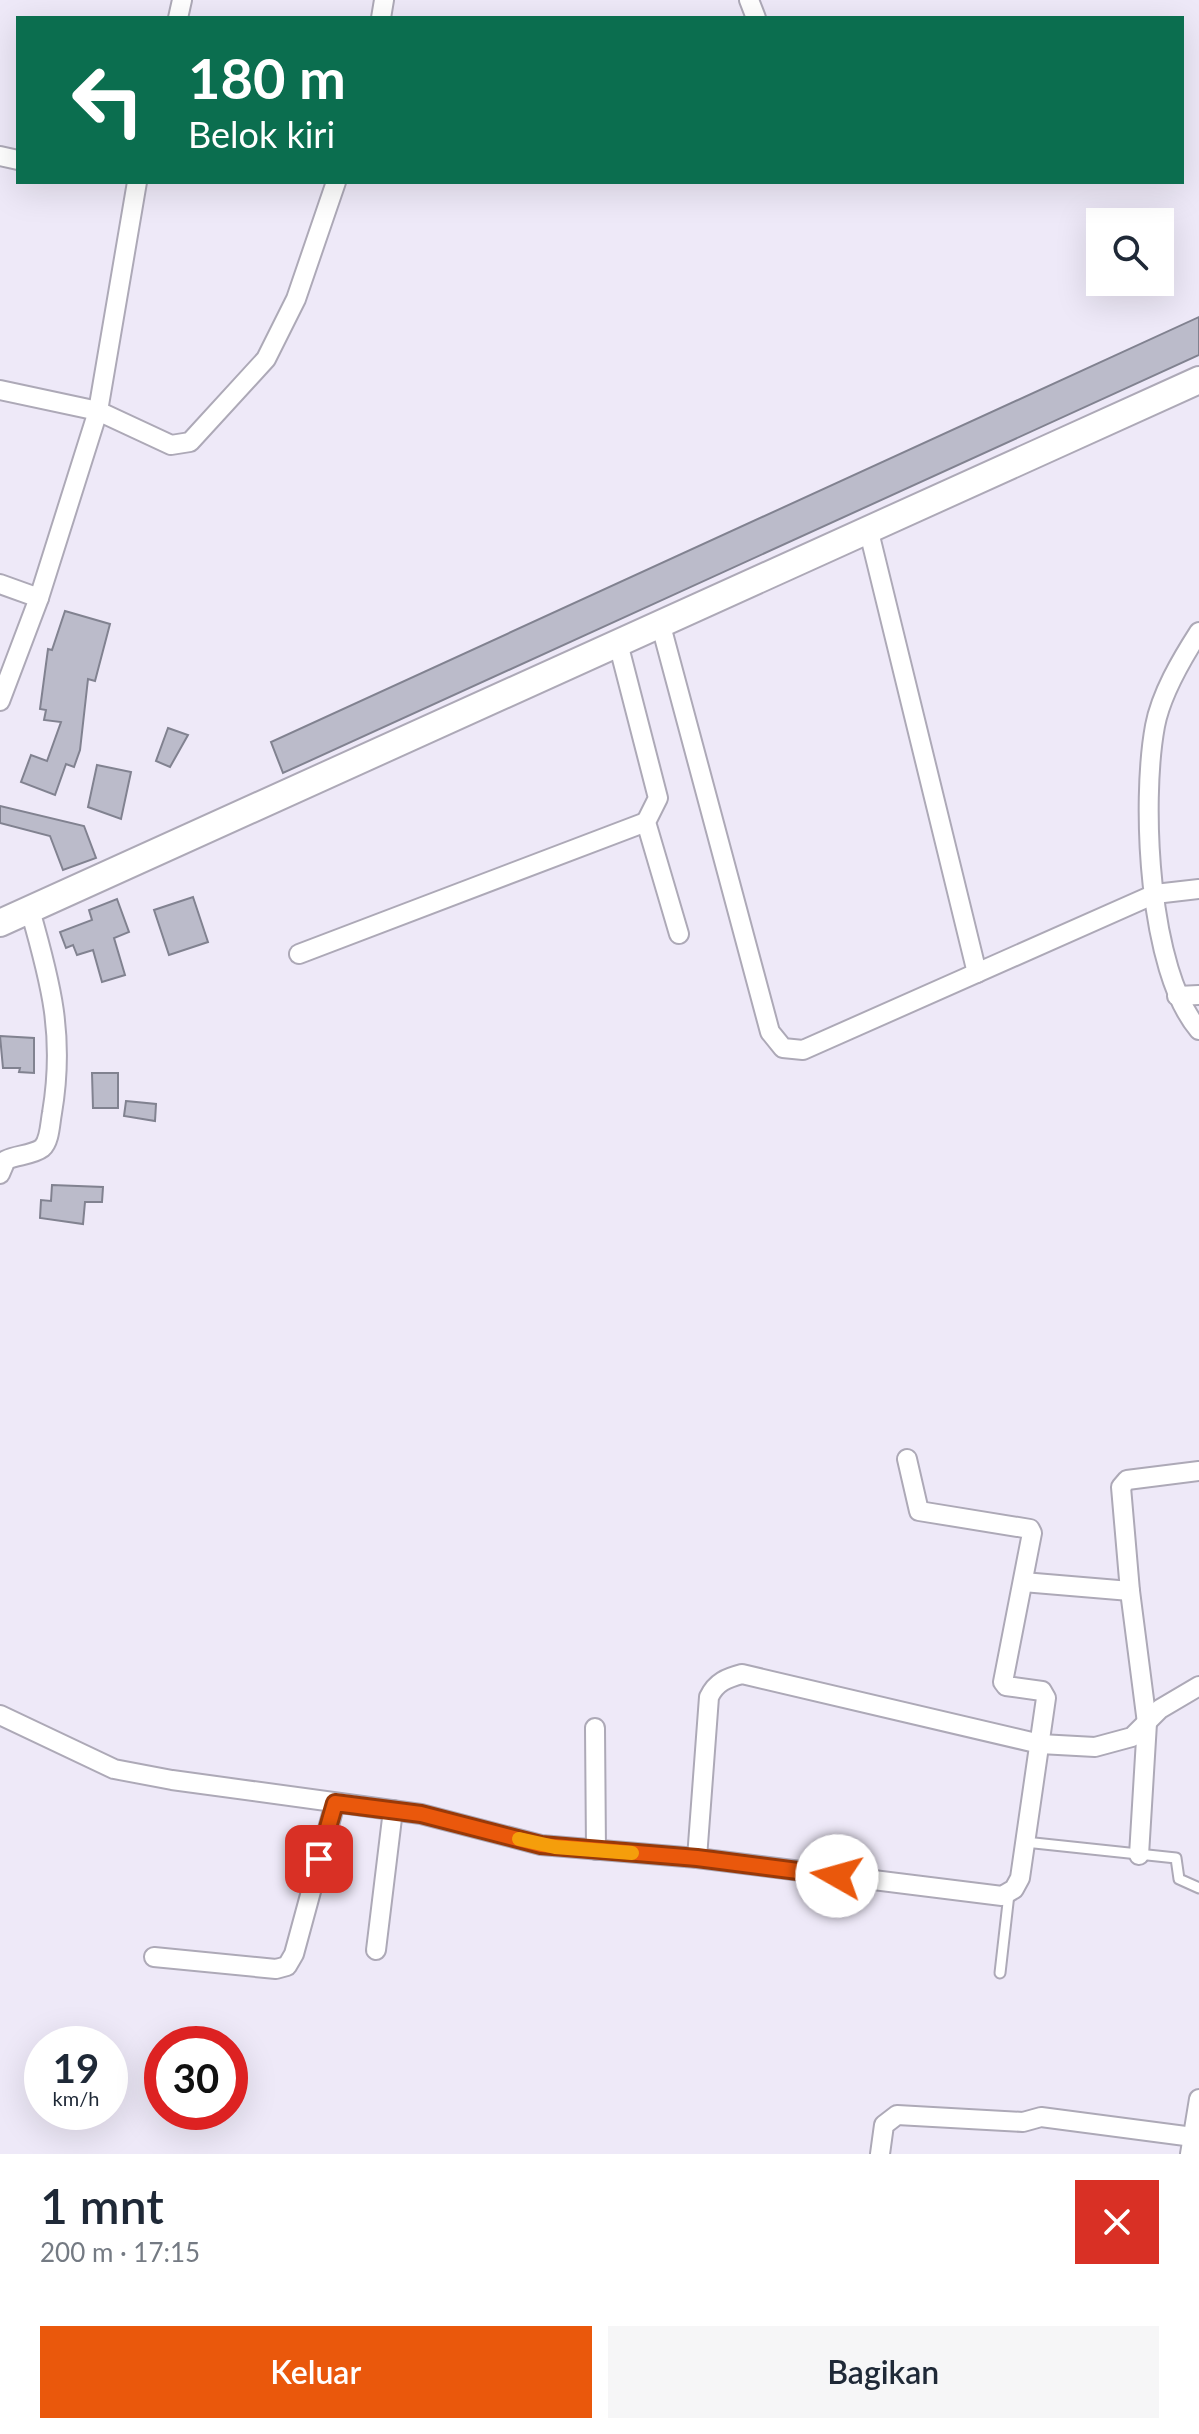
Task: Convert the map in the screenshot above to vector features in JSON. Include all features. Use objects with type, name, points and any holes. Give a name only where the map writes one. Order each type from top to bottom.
[{"type":"main road","points":[[0,923],[1199,380]]},
{"type":"street","points":[[0,701],[39,598],[98,411],[137,184]]},
{"type":"street","points":[[0,390],[98,411],[171,445],[190,442],[266,359],[296,299],[335,184]]},
{"type":"street","points":[[869,532],[977,973]]},
{"type":"street","points":[[0,584],[39,598]]},
{"type":"street","points":[[660,622],[770,1032],[783,1048],[803,1050],[1155,894],[1199,889]]},
{"type":"street","points":[[1199,632],[1174,676],[1155,726],[1150,784],[1155,894],[1162,950],[1177,996],[1199,1030]]},
{"type":"street","points":[[299,954],[646,822],[658,798],[618,643]]},
{"type":"street","points":[[646,822],[679,934]]},
{"type":"street","points":[[0,1174],[6,1160],[41,1149],[46,1141],[54,1098],[58,1045],[52,988],[30,910]]},
{"type":"street","points":[[1177,996],[1199,995]]},
{"type":"street","points":[[0,1715],[114,1769],[421,1814],[541,1845],[697,1858],[915,1887],[1009,1894],[1020,1878],[1046,1694],[1006,1686],[1003,1682],[1032,1533],[1030,1529],[919,1511],[907,1459]]},
{"type":"street","points":[[1139,1855],[1147,1723],[1130,1591],[1122,1484],[1127,1480],[1199,1471]]},
{"type":"street","points":[[1023,1582],[1130,1591]]},
{"type":"street","points":[[697,1858],[709,1697],[721,1681],[732,1677],[742,1674],[1040,1744],[1101,1747],[1132,1737],[1171,1701],[1199,1686]]},
{"type":"street","points":[[595,1728],[596,1850]]},
{"type":"street","points":[[154,1957],[276,1969],[287,1966],[294,1954],[335,1803]]},
{"type":"street","points":[[376,1950],[393,1810]]},
{"type":"street","points":[[880,2154],[884,2125],[897,2115],[1023,2122],[1041,2117],[1192,2145],[1199,2099]]},
{"type":"lane","points":[[1025,1842],[1176,1858],[1179,1879],[1199,1888]]},
{"type":"lane","points":[[1000,1973],[1009,1894]]},
{"type":"building","points":[[1199,317],[1199,355],[283,773],[271,742]]},
{"type":"building","points":[[65,611],[110,624],[95,681],[88,679],[80,750],[74,767],[66,764],[55,795],[21,782],[31,755],[47,761],[61,722],[44,720],[46,710],[40,709],[48,649],[52,650]]},
{"type":"building","points":[[168,728],[188,735],[170,767],[156,761]]},
{"type":"building","points":[[97,765],[131,772],[121,819],[88,807]]},
{"type":"building","points":[[0,806],[84,826],[96,858],[63,870],[50,836],[0,823]]},
{"type":"building","points":[[193,897],[208,942],[169,955],[154,910]]},
{"type":"building","points":[[117,899],[129,932],[114,938],[125,975],[102,982],[93,950],[77,955],[73,945],[66,948],[60,932],[92,920],[89,910]]},
{"type":"building","points":[[0,1036],[34,1038],[34,1073],[19,1072],[20,1068],[3,1068]]},
{"type":"building","points":[[92,1073],[118,1073],[118,1108],[93,1108]]},
{"type":"building","points":[[126,1101],[156,1104],[155,1121],[124,1116]]},
{"type":"building","points":[[52,1185],[103,1187],[102,1202],[85,1202],[83,1224],[40,1218],[41,1200],[51,1201]]},
{"type":"slow traffic","points":[[519,1839],[555,1847],[632,1853]]},
{"type":"route","points":[[319,1859],[335,1803],[421,1814],[541,1845],[697,1858],[837,1876]]}]
